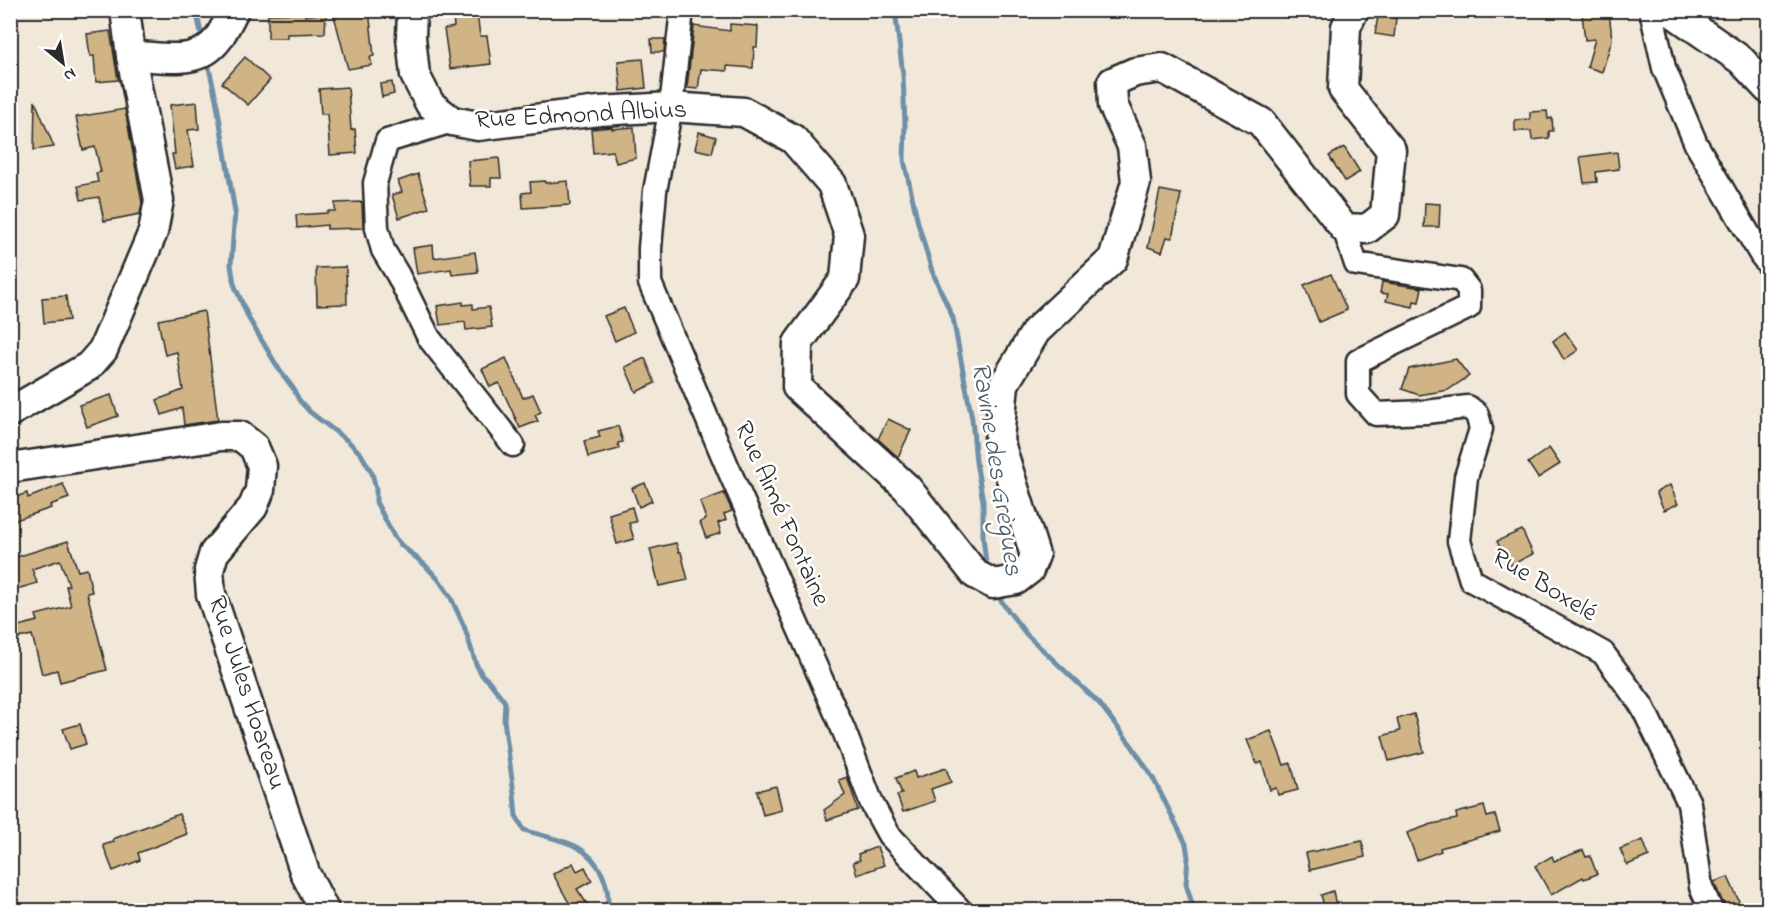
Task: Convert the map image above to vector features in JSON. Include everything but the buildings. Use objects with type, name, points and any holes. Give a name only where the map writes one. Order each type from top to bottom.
[{"type":"main road","points":[[10,412],[89,366],[103,350],[153,232],[159,200],[141,56],[125,10]]},
{"type":"main road","name":"Rue Edmond Albius","points":[[412,10],[411,37],[415,75],[430,104],[452,121],[478,126],[599,111],[671,107],[744,112],[793,139],[832,184],[849,235],[845,279],[798,343],[796,387],[907,488],[975,574],[993,584],[1016,580],[1029,570],[1035,555],[999,440],[1004,384],[1036,331],[1113,259],[1136,182],[1132,146],[1113,105],[1112,82],[1135,72],[1162,68],[1261,122],[1344,228]]},
{"type":"main road","points":[[1344,228],[1367,229],[1385,215],[1391,150],[1342,89],[1346,27],[1354,10]]},
{"type":"main road","points":[[1669,10],[1741,60],[1768,89]]},
{"type":"main road","points":[[141,56],[175,59],[195,57],[207,50],[218,39],[233,12]]},
{"type":"main road","name":"Rue Jules Hoareau","points":[[10,468],[221,436],[240,436],[254,447],[262,466],[260,490],[253,507],[214,553],[209,570],[211,594],[305,873],[324,910]]},
{"type":"street","name":"Rue Aimé Fontaine","points":[[682,10],[671,107],[655,191],[650,248],[650,283],[728,468],[844,730],[872,804],[889,836],[960,910]]},
{"type":"street","points":[[1652,10],[1664,68],[1696,144],[1768,264]]},
{"type":"street","points":[[452,121],[387,141],[375,183],[377,228],[383,250],[429,338],[513,445]]},
{"type":"street","name":"Rue Boxelé","points":[[1344,228],[1356,264],[1461,280],[1469,290],[1469,307],[1358,361],[1358,394],[1376,414],[1468,407],[1477,414],[1480,429],[1466,477],[1459,541],[1471,580],[1603,653],[1642,706],[1689,803],[1701,887],[1711,910]]},
{"type":"waterway","points":[[196,10],[203,42]]},
{"type":"waterway","name":"Ravine des Grègues","points":[[895,10],[903,75],[904,160],[918,223],[932,271],[953,318],[972,419],[983,501],[983,537],[987,571]]},
{"type":"waterway","points":[[207,59],[235,212],[231,265],[234,284],[249,319],[299,400],[310,412],[361,454],[372,473],[376,502],[395,538],[425,565],[450,596],[464,626],[476,664],[482,675],[505,702],[504,720],[516,816],[524,830],[569,843],[588,854],[604,879],[608,900],[607,910]]},
{"type":"waterway","name":"Ravine des Grègues","points":[[996,593],[1027,635],[1099,703],[1153,778],[1186,844],[1188,857],[1186,884],[1194,910]]}]
